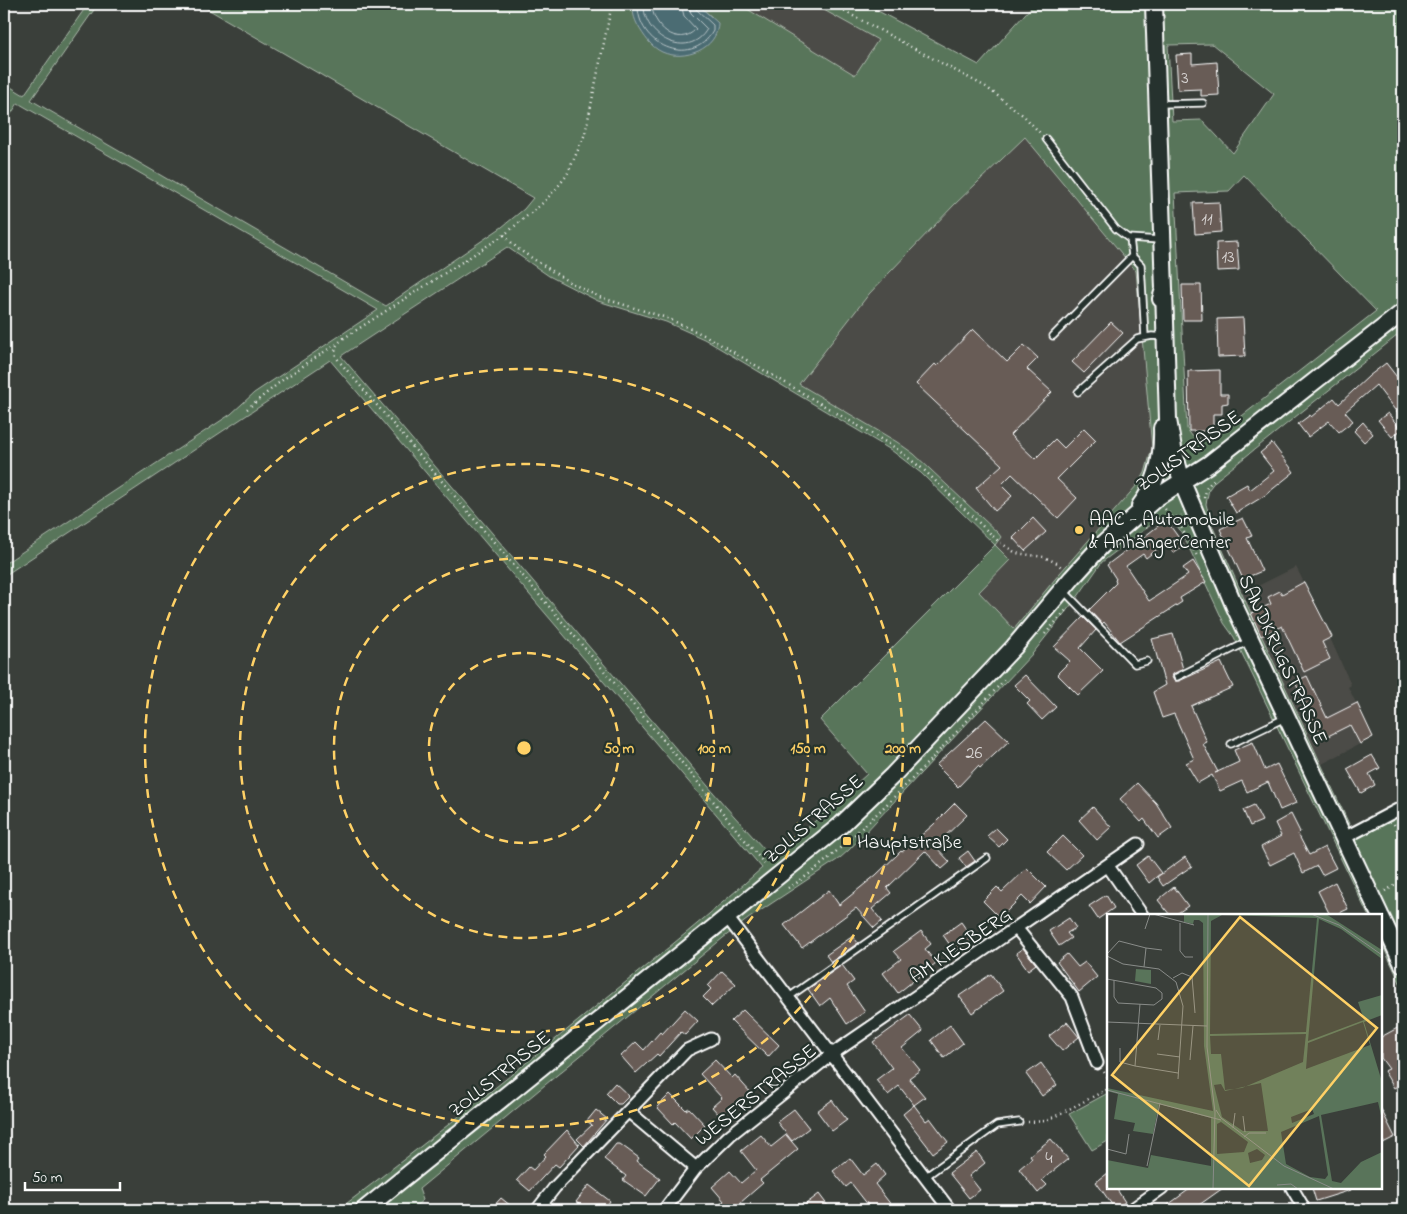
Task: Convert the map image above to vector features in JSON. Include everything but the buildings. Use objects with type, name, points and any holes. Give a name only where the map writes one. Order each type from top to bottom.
[{"type":"main road","name":"SANDKRUGSTRASSE","points":[[1154,4],[1164,289],[1156,337],[1173,448],[1182,482],[1234,605],[1379,914]]},
{"type":"main road","name":"ZOLLSTRASSE","points":[[364,1210],[841,825],[892,776],[1014,647],[1101,546],[1156,498],[1216,458],[1403,312]]},
{"type":"main road","points":[[1124,527],[1143,502],[1156,479],[1158,470],[1162,445],[1156,337]]},
{"type":"main road","name":"SANDKRUGSTRASSE","points":[[1382,920],[1403,964]]},
{"type":"street","points":[[1344,838],[1403,807]]},
{"type":"street","name":"AM KIESBERG","points":[[832,1054],[1017,929],[1138,844]]},
{"type":"street","points":[[1108,866],[1141,914]]},
{"type":"street","points":[[727,917],[950,1210]]},
{"type":"street","points":[[1017,929],[1072,997],[1097,1063]]},
{"type":"street","points":[[536,1210],[555,1187],[687,1050],[711,1039]]},
{"type":"street","name":"WESERSTRASSE","points":[[664,1210],[696,1168],[730,1135],[832,1054]]},
{"type":"street","points":[[628,1111],[696,1168]]},
{"type":"street","points":[[1131,1210],[1161,1189]]},
{"type":"street","points":[[1293,1189],[1302,1205],[1301,1210]]},
{"type":"lane","points":[[1158,104],[1203,103]]},
{"type":"lane","points":[[1046,139],[1116,229],[1130,238],[1162,240]]},
{"type":"lane","points":[[1078,392],[1137,339],[1156,337],[1141,266],[1132,256],[1130,238]]},
{"type":"lane","points":[[1053,336],[1132,256]]},
{"type":"lane","points":[[1067,584],[1074,601],[1135,664],[1147,661]]},
{"type":"lane","points":[[1177,677],[1250,640]]},
{"type":"lane","points":[[1230,744],[1286,717]]},
{"type":"lane","points":[[789,997],[987,858]]},
{"type":"lane","points":[[925,1176],[996,1125],[1019,1122]]},
{"type":"path","points":[[247,409],[285,378],[504,235],[544,202],[567,175],[585,134],[612,4]]},
{"type":"path","points":[[832,4],[986,87],[1024,116],[1046,139]]},
{"type":"path","points":[[504,235],[518,249],[569,282],[599,296],[667,318],[706,336],[894,447],[924,470],[998,541],[1016,553],[1044,557],[1057,563],[1067,584]]},
{"type":"path","points":[[336,344],[334,351],[339,361],[666,742],[776,877]]},
{"type":"path","points":[[1389,815],[1403,842]]},
{"type":"path","points":[[1372,898],[1403,881]]},
{"type":"path","points":[[1019,1122],[1046,1121],[1107,1090]]},
{"type":"shaded area","points":[[739,4],[813,4],[879,40],[855,75]]},
{"type":"shaded area","points":[[1025,137],[1136,271],[1152,447],[1145,473],[1137,485],[1014,629],[979,592],[1009,560],[995,545],[1001,537],[998,533],[914,454],[799,384],[869,294],[954,205]]},
{"type":"shaded area","points":[[1296,567],[1332,637],[1330,638],[1351,685],[1348,687],[1373,737],[1322,764],[1242,594]]},
{"type":"green space","points":[[88,4],[98,4],[31,100],[386,306],[502,227],[524,209],[533,198],[199,4],[634,4],[633,6],[712,17],[697,4],[739,4],[855,75],[878,40],[813,4],[865,4],[979,65],[1034,4],[1403,4],[1403,331],[1215,481],[1209,489],[1206,504],[1211,523],[1242,594],[1356,839],[1403,814],[1403,989],[1382,944],[1382,914],[1368,914],[1234,637],[1224,623],[1184,537],[1178,527],[1160,518],[1102,562],[1079,595],[1033,653],[840,858],[748,919],[723,938],[419,1189],[423,1200],[411,1210],[338,1210],[543,1049],[687,932],[762,868],[330,360],[4,576],[4,564],[231,414],[254,393],[378,310],[18,103],[4,125],[4,83],[24,95]],"holes":[[[1212,44],[1274,94],[1233,153],[1202,120],[1172,121],[1168,45]],[[1025,137],[1136,271],[1152,448],[1145,473],[1137,485],[1014,629],[979,592],[1010,560],[995,545],[1001,537],[914,454],[799,384],[869,294],[954,205]],[[1244,175],[1376,311],[1210,441],[1193,437],[1187,429],[1175,193],[1229,191]],[[507,247],[549,276],[598,301],[666,322],[704,339],[891,450],[921,473],[995,545],[820,720],[867,774],[773,859],[725,806],[341,356]]]},
{"type":"green space","points":[[1107,1094],[1107,1142],[1092,1150],[1069,1114]]},
{"type":"water","points":[[634,4],[697,4],[718,23],[716,32],[712,40],[698,51],[680,55],[662,52],[651,44],[638,26],[633,10]]},
{"type":"place","name":"AAC - Automobile & AnhängerCenter","points":[[1079,530]]},
{"type":"place","name":"Hauptstraße","points":[[847,841]]}]
